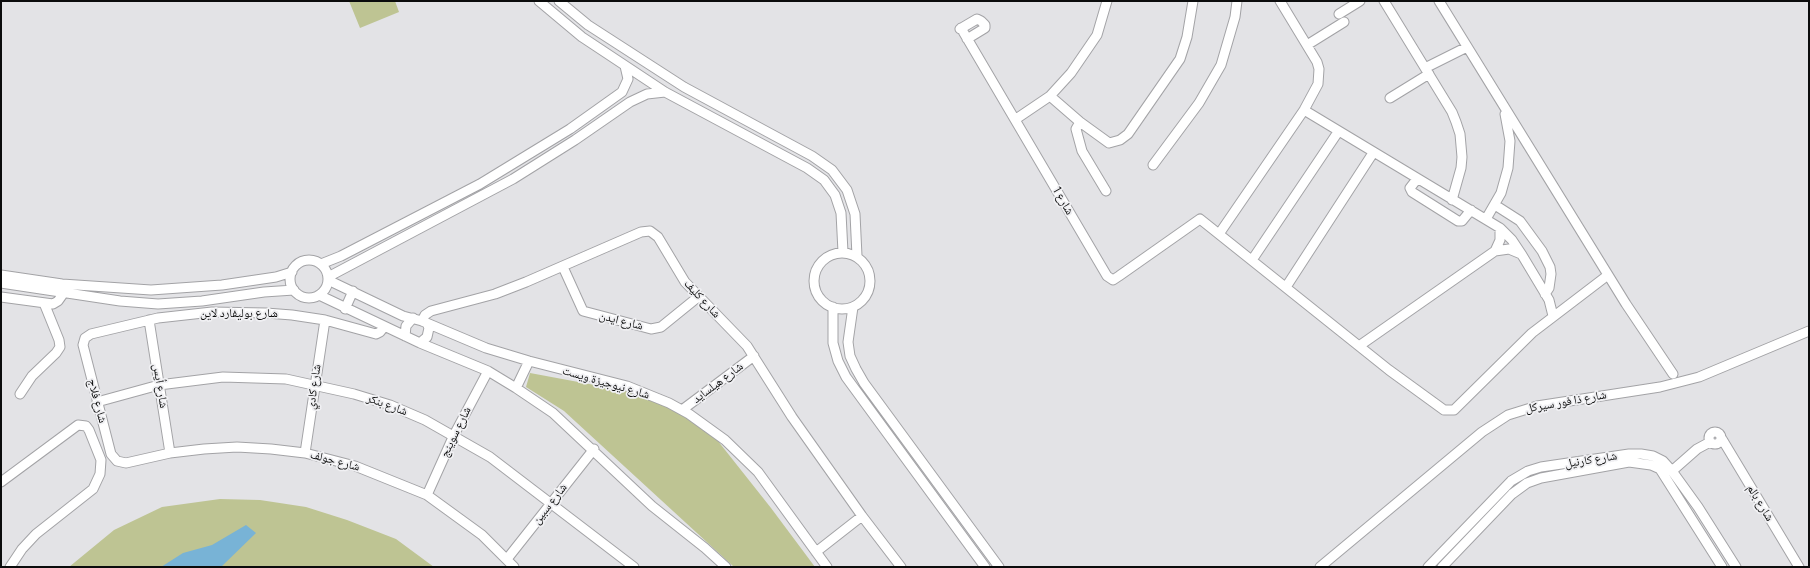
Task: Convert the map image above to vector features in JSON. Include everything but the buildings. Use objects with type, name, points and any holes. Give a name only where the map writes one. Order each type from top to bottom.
[{"type":"street","points":[[539,1],[582,37],[666,92],[807,168],[824,180],[835,195],[841,213],[843,252]]},
{"type":"street","points":[[559,1],[588,25],[684,87],[812,156],[832,170],[847,190],[855,214],[857,256]]},
{"type":"street","points":[[1016,119],[1050,96],[1071,73],[1097,35],[1107,1]]},
{"type":"street","points":[[1050,96],[1080,122],[1109,143],[1120,140],[1128,134],[1180,59],[1187,37],[1193,1]]},
{"type":"street","points":[[1153,164],[1200,103],[1221,65],[1235,17],[1237,1]]},
{"type":"street","points":[[1280,1],[1317,62],[1319,77],[1318,84],[1304,110],[1219,234],[1359,346],[1438,406],[1449,411],[1454,410],[1507,356],[1552,316],[1608,275]]},
{"type":"street","points":[[1339,14],[1360,1]]},
{"type":"street","points":[[1384,1],[1452,112],[1460,134],[1461,168],[1452,200]]},
{"type":"street","points":[[1439,1],[1608,275],[1673,374]]},
{"type":"street","name":"شارع 1","points":[[967,39],[985,28],[985,25],[977,19],[961,29],[967,39],[1016,119],[1107,276],[1113,280],[1200,219],[1219,234]]},
{"type":"street","points":[[1307,45],[1344,22]]},
{"type":"street","points":[[1390,98],[1427,71],[1467,47]]},
{"type":"street","points":[[321,264],[341,256],[486,180],[570,129],[622,92],[628,79],[625,66]]},
{"type":"street","points":[[622,92],[630,102]]},
{"type":"street","points":[[328,278],[513,179],[575,140],[630,102],[647,94],[666,92]]},
{"type":"street","points":[[1486,220],[1495,205],[1505,180],[1510,149],[1508,128],[1501,103]]},
{"type":"street","points":[[1304,110],[1338,132],[1500,228],[1512,240],[1547,297],[1552,316]]},
{"type":"street","points":[[729,127],[735,115]]},
{"type":"street","points":[[1080,122],[1076,128],[1082,151],[1106,191]]},
{"type":"street","points":[[1252,260],[1338,132]]},
{"type":"street","points":[[1510,149],[1516,145],[1526,143]]},
{"type":"street","points":[[1286,287],[1373,153]]},
{"type":"street","points":[[1417,179],[1410,188],[1412,192],[1458,221],[1462,221],[1471,210]]},
{"type":"street","points":[[1495,205],[1520,221],[1542,251],[1550,267],[1551,274],[1547,297]]},
{"type":"street","points":[[1496,251],[1500,240],[1500,228]]},
{"type":"street","name":"شارع كليف","points":[[421,321],[425,315],[432,311],[495,294],[563,267],[641,232],[650,231],[658,237],[676,269],[698,297],[737,335],[754,356],[792,417],[862,516],[901,567]]},
{"type":"street","points":[[1359,346],[1496,251],[1509,249],[1522,255]]},
{"type":"street","points":[[843,252],[857,256],[867,266],[871,281],[866,297],[853,307],[845,309],[833,307],[825,303],[815,288],[814,278],[816,269],[829,256],[843,252]]},
{"type":"street","points":[[1,284],[63,294],[158,304],[209,300],[264,292],[294,290],[306,297],[319,295],[325,290],[328,278],[321,264],[313,260],[304,261],[297,265],[292,272],[291,282],[294,290]]},
{"type":"street","name":"شارع ايدن","points":[[563,267],[583,311],[651,329],[661,327],[698,297]]},
{"type":"street","points":[[1,275],[62,284],[150,290],[198,287],[267,278],[292,272]]},
{"type":"street","points":[[264,292],[267,278]]},
{"type":"street","name":"شارع نيوجيزة ويست","points":[[328,278],[353,291],[486,348],[529,361],[627,386],[682,410],[725,440],[758,472],[827,567]]},
{"type":"street","points":[[345,309],[353,291]]},
{"type":"street","points":[[1,297],[44,303],[56,303],[63,294]]},
{"type":"street","points":[[319,295],[345,309],[420,343],[488,370],[516,388],[553,413],[594,449],[652,506],[705,548],[726,567]]},
{"type":"street","points":[[1547,297],[1564,307]]},
{"type":"street","points":[[20,394],[32,376],[56,353],[60,347],[60,340],[44,303]]},
{"type":"street","points":[[833,307],[833,343],[838,360],[846,377],[985,567]]},
{"type":"street","points":[[853,307],[848,342],[850,356],[856,369],[864,383],[999,567]]},
{"type":"street","name":"شارع بوليفارد لاين","points":[[91,334],[149,320],[185,314],[239,312],[292,315],[325,320],[377,334],[384,327]]},
{"type":"street","points":[[350,326],[356,314]]},
{"type":"street","name":"شارع أيس","points":[[149,320],[170,453]]},
{"type":"street","name":"شارع كادي","points":[[305,453],[314,384],[325,320]]},
{"type":"street","points":[[405,336],[406,326],[421,321],[429,328],[427,337],[420,343]]},
{"type":"street","name":"شارع ذا فور سيركل","points":[[1320,567],[1482,432],[1508,415],[1537,406],[1660,387],[1699,377],[1809,331]]},
{"type":"street","name":"شارع فلاج","points":[[91,334],[85,338],[83,345],[111,454],[117,461],[126,463]]},
{"type":"street","name":"شارع هيلسايد","points":[[682,410],[754,356]]},
{"type":"street","points":[[516,388],[529,361]]},
{"type":"street","name":"شارع سوينج","points":[[427,495],[454,435],[488,370]]},
{"type":"street","name":"شارع بنكر","points":[[97,402],[159,385],[191,380],[231,377],[286,379],[314,384],[390,405],[425,420],[454,435],[490,457],[634,567]]},
{"type":"street","points":[[1,482],[78,425],[86,426],[89,430],[101,460],[100,474],[93,489],[36,534],[22,549],[10,567]]},
{"type":"street","name":"شارع بالم","points":[[1672,471],[1697,449],[1710,442],[1718,444],[1722,438],[1799,567]]},
{"type":"street","name":"شارع جولف","points":[[126,463],[170,453],[237,447],[305,453],[355,466],[427,495],[482,535],[514,567]]},
{"type":"street","name":"شارع سبين","points":[[507,559],[550,502],[594,449]]},
{"type":"street","name":"شارع كارنيل","points":[[1428,567],[1511,481],[1528,471],[1541,467],[1653,456],[1663,461],[1672,471],[1698,507],[1736,567]]},
{"type":"street","name":"شارع كارنيل","points":[[1442,567],[1512,494],[1528,483],[1540,478],[1629,458],[1660,469],[1722,567]]},
{"type":"street","points":[[1689,514],[1698,507]]},
{"type":"street","points":[[816,552],[862,516]]},
{"type":"green space","points":[[349,1],[395,1],[399,12],[360,28]]},
{"type":"green space","points":[[530,373],[659,397],[714,436],[815,567],[734,567],[564,411],[526,387]]},
{"type":"green space","points":[[220,499],[260,500],[306,507],[347,520],[396,539],[434,567],[69,567],[114,530],[162,507]]},
{"type":"water","points":[[246,525],[256,533],[221,567],[161,567],[183,553],[212,545]]}]
